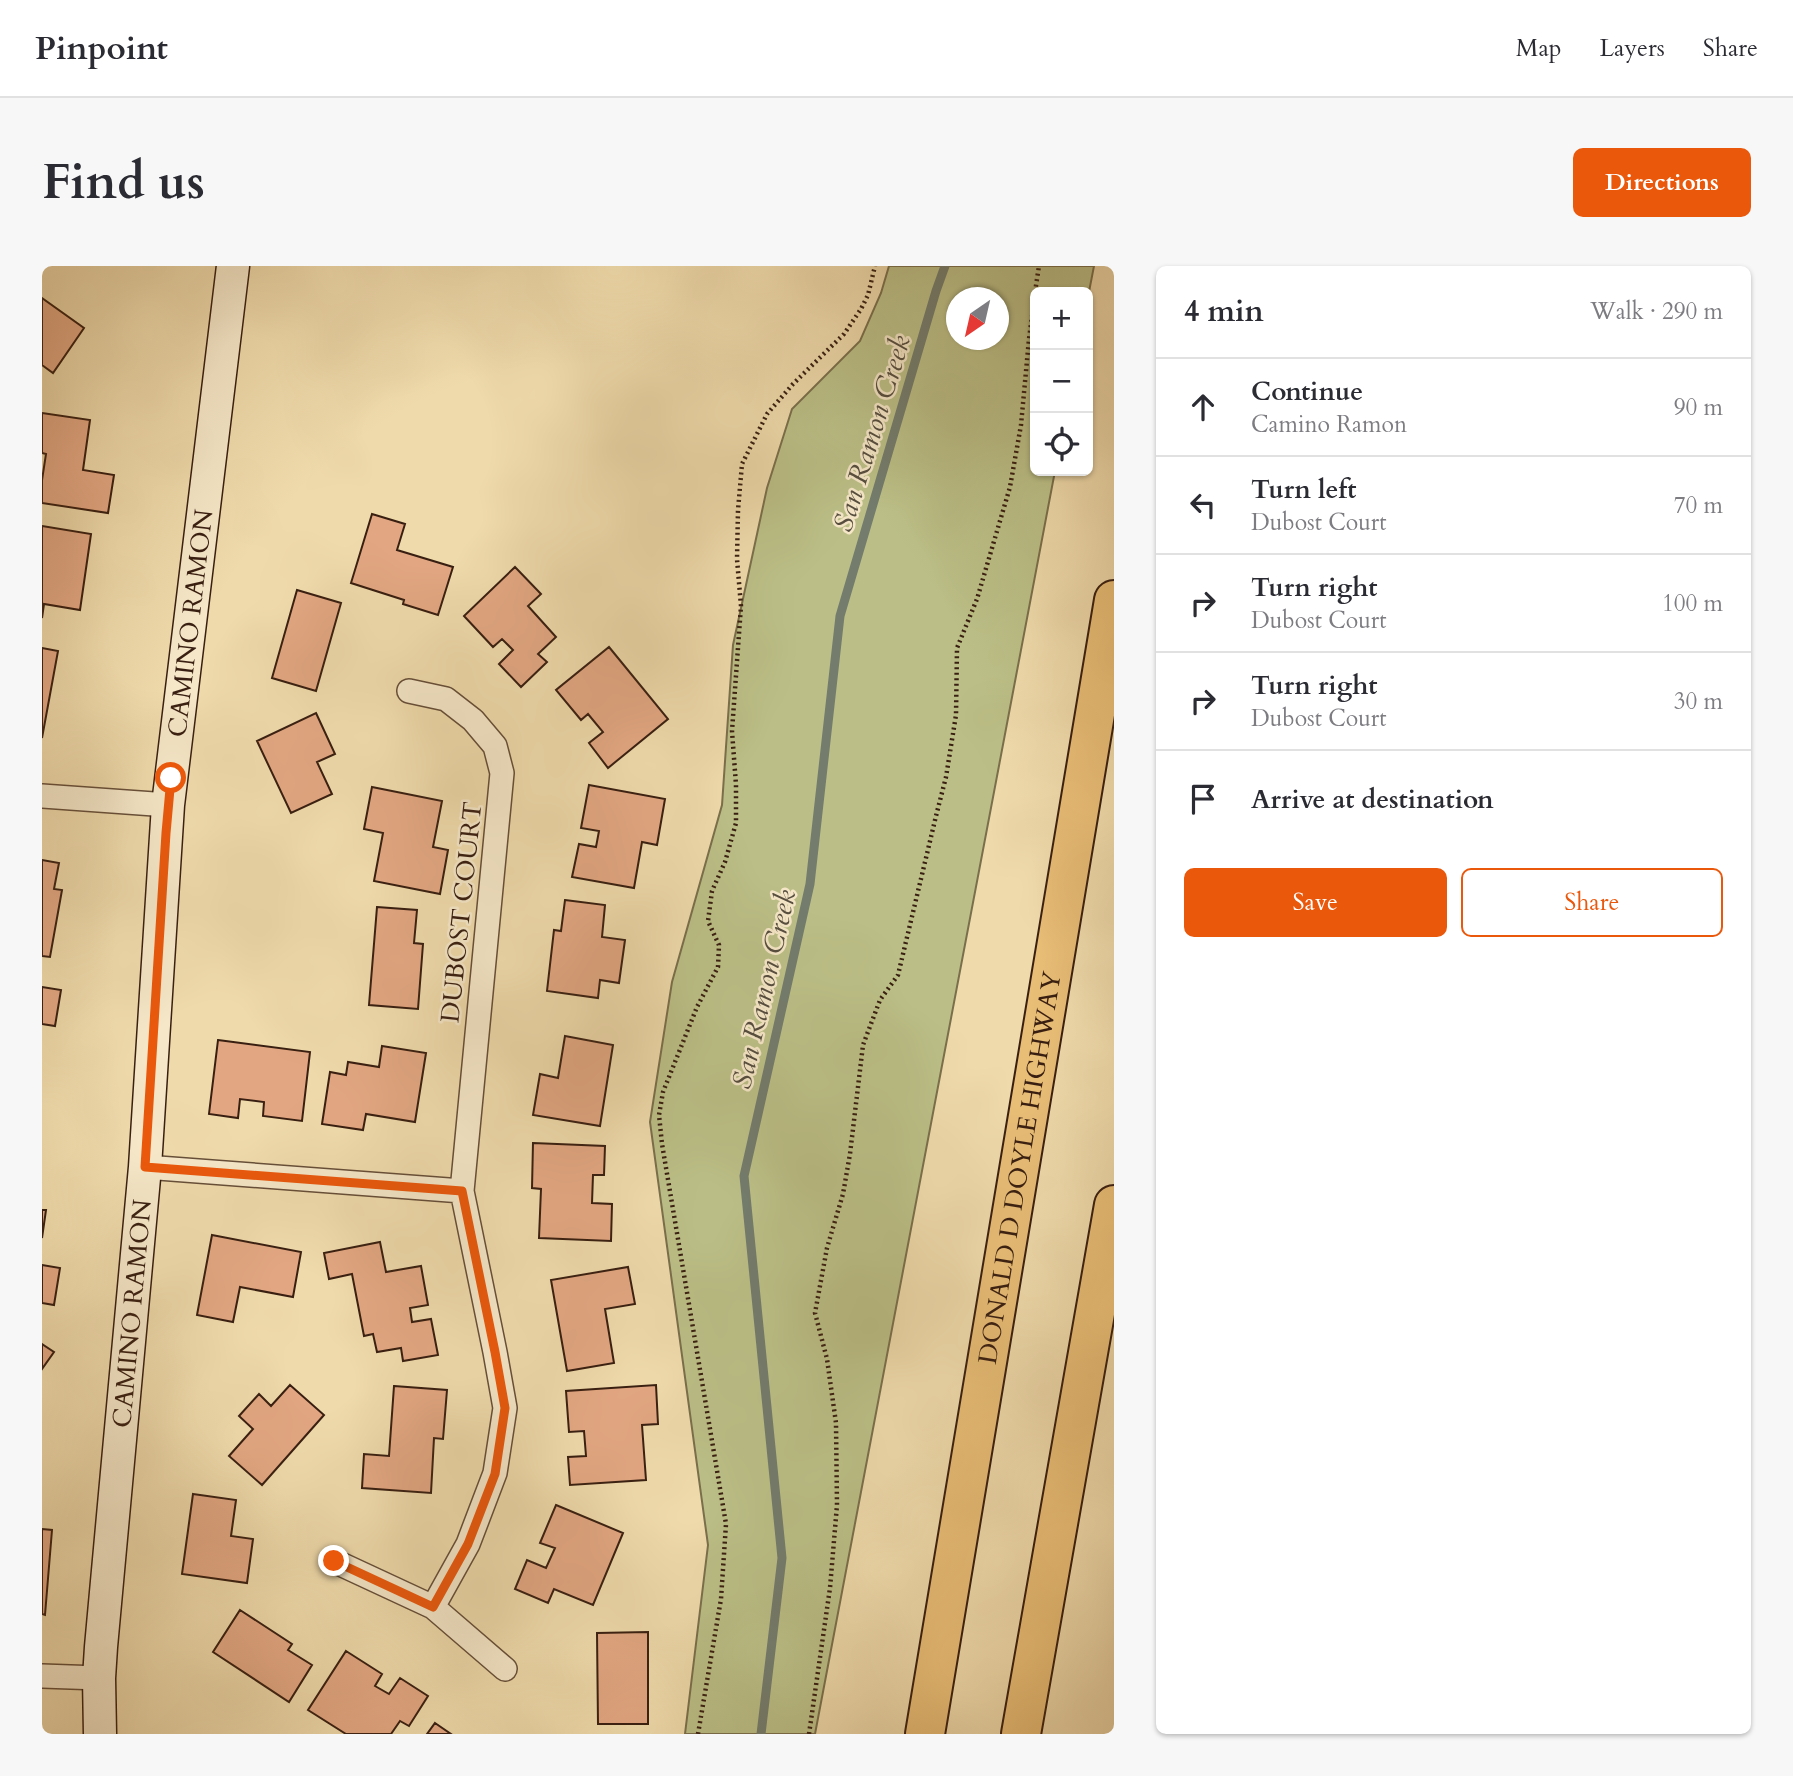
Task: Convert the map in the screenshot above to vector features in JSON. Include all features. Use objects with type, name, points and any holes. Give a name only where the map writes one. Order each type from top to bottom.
[{"type":"highway","name":"DONALD D DOYLE HIGHWAY","points":[[925,1734],[1114,600]]},
{"type":"highway","points":[[1021,1734],[1114,1205]]},
{"type":"street","name":"CAMINO RAMON","points":[[100,1734],[99,1678],[145,1167],[168,805],[233,266]]},
{"type":"street","name":"DUBOST COURT","points":[[409,691],[446,699],[473,720],[495,746],[502,773],[462,1191],[505,1408],[495,1474],[468,1544],[433,1607]]},
{"type":"street","points":[[42,796],[168,805]]},
{"type":"street","points":[[145,1167],[462,1191]]},
{"type":"street","points":[[334,1561],[433,1607],[505,1669]]},
{"type":"street","points":[[42,1676],[99,1678]]},
{"type":"path","points":[[698,1734],[721,1599],[726,1524],[659,1115],[670,1071],[697,1007],[718,967],[719,945],[708,921],[712,891],[725,862],[736,823],[732,731],[740,606],[737,559],[742,464],[766,414],[844,334],[868,295],[875,266]]},
{"type":"path","points":[[1036,287],[1039,266]]},
{"type":"path","points":[[809,1734],[830,1588],[837,1505],[836,1423],[827,1359],[815,1313],[827,1248],[844,1194],[863,1045],[880,1000],[898,975],[947,777],[956,715],[957,648],[976,599],[1010,487],[1021,425],[1030,326]]},
{"type":"green space","points":[[889,266],[1094,266],[1090,287],[1030,287],[1030,476],[1054,476],[815,1734],[685,1734],[708,1545],[650,1122],[672,982],[722,805],[733,645],[767,488],[792,409],[860,341],[881,293]]},
{"type":"building","points":[[42,298],[84,328],[53,373],[42,365]]},
{"type":"building","points":[[42,413],[90,420],[83,470],[114,475],[108,513],[42,503],[46,454],[42,453]]},
{"type":"building","points":[[372,514],[405,524],[397,550],[453,567],[438,615],[403,604],[404,600],[351,583]]},
{"type":"building","points":[[42,526],[91,534],[80,610],[44,604],[42,618]]},
{"type":"building","points":[[515,567],[541,594],[528,606],[556,637],[538,654],[547,662],[521,687],[499,664],[513,650],[502,639],[493,647],[464,616]]},
{"type":"building","points":[[297,590],[341,603],[316,691],[272,678]]},
{"type":"building","points":[[609,647],[668,719],[608,768],[589,743],[603,732],[588,714],[581,720],[556,690]]},
{"type":"building","points":[[42,648],[58,651],[42,738]]},
{"type":"building","points":[[316,713],[335,754],[317,762],[332,794],[291,813],[257,741]]},
{"type":"building","points":[[589,785],[665,799],[657,845],[642,842],[634,888],[572,877],[579,844],[596,847],[599,831],[581,828]]},
{"type":"building","points":[[372,787],[442,801],[433,847],[448,850],[440,894],[374,881],[383,833],[364,829]]},
{"type":"building","points":[[42,860],[59,863],[54,889],[62,890],[50,957],[42,956]]},
{"type":"building","points":[[565,900],[605,905],[602,937],[625,940],[619,983],[600,980],[598,998],[547,991],[554,930],[561,931]]},
{"type":"building","points":[[377,907],[417,910],[414,943],[423,944],[418,1009],[369,1005]]},
{"type":"building","points":[[42,987],[61,990],[55,1026],[42,1024]]},
{"type":"building","points":[[565,1036],[613,1045],[600,1126],[533,1115],[540,1074],[558,1078]]},
{"type":"building","points":[[218,1040],[310,1052],[302,1121],[263,1116],[264,1102],[240,1099],[238,1118],[209,1114]]},
{"type":"building","points":[[382,1046],[426,1053],[415,1122],[366,1114],[363,1130],[322,1124],[330,1072],[346,1075],[348,1062],[379,1067]]},
{"type":"building","points":[[533,1143],[605,1146],[604,1175],[593,1175],[592,1203],[612,1204],[611,1241],[539,1238],[541,1189],[532,1188]]},
{"type":"building","points":[[42,1210],[46,1210],[42,1238]]},
{"type":"building","points":[[212,1235],[301,1252],[293,1297],[240,1287],[233,1322],[197,1315]]},
{"type":"building","points":[[380,1242],[386,1272],[421,1266],[428,1305],[410,1308],[412,1322],[431,1319],[438,1355],[403,1361],[401,1348],[377,1352],[373,1334],[364,1336],[352,1274],[329,1279],[324,1253]]},
{"type":"building","points":[[42,1265],[60,1268],[54,1305],[42,1303]]},
{"type":"building","points":[[628,1267],[635,1304],[605,1309],[614,1363],[567,1371],[551,1280]]},
{"type":"building","points":[[42,1344],[54,1352],[42,1369]]},
{"type":"building","points":[[290,1385],[324,1415],[262,1485],[229,1456],[253,1429],[239,1416],[259,1394],[271,1406]]},
{"type":"building","points":[[656,1385],[658,1424],[642,1425],[646,1480],[570,1485],[568,1457],[586,1456],[584,1431],[569,1432],[566,1391]]},
{"type":"building","points":[[394,1386],[447,1390],[443,1439],[434,1438],[431,1493],[362,1488],[364,1454],[389,1456]]},
{"type":"building","points":[[193,1494],[236,1500],[231,1536],[253,1539],[247,1583],[182,1574]]},
{"type":"building","points":[[556,1505],[623,1533],[593,1605],[554,1589],[548,1603],[515,1589],[527,1560],[546,1568],[555,1548],[540,1543]]},
{"type":"building","points":[[42,1529],[52,1530],[45,1615],[42,1614]]},
{"type":"building","points":[[240,1610],[292,1644],[288,1650],[312,1665],[289,1702],[213,1652]]},
{"type":"building","points":[[648,1632],[648,1724],[598,1724],[597,1633]]},
{"type":"building","points":[[346,1651],[382,1674],[375,1686],[389,1694],[400,1678],[428,1696],[409,1726],[400,1721],[391,1734],[346,1734],[308,1710]]},
{"type":"building","points":[[435,1723],[451,1734],[427,1734]]},
{"type":"waterway","name":"San Ramon Creek","points":[[761,1734],[782,1558],[744,1176],[810,884],[840,616],[945,266]]},
{"type":"route","points":[[171,778],[145,1167],[462,1191],[490,1325],[505,1408],[495,1474],[468,1544],[433,1607],[334,1561]]}]
